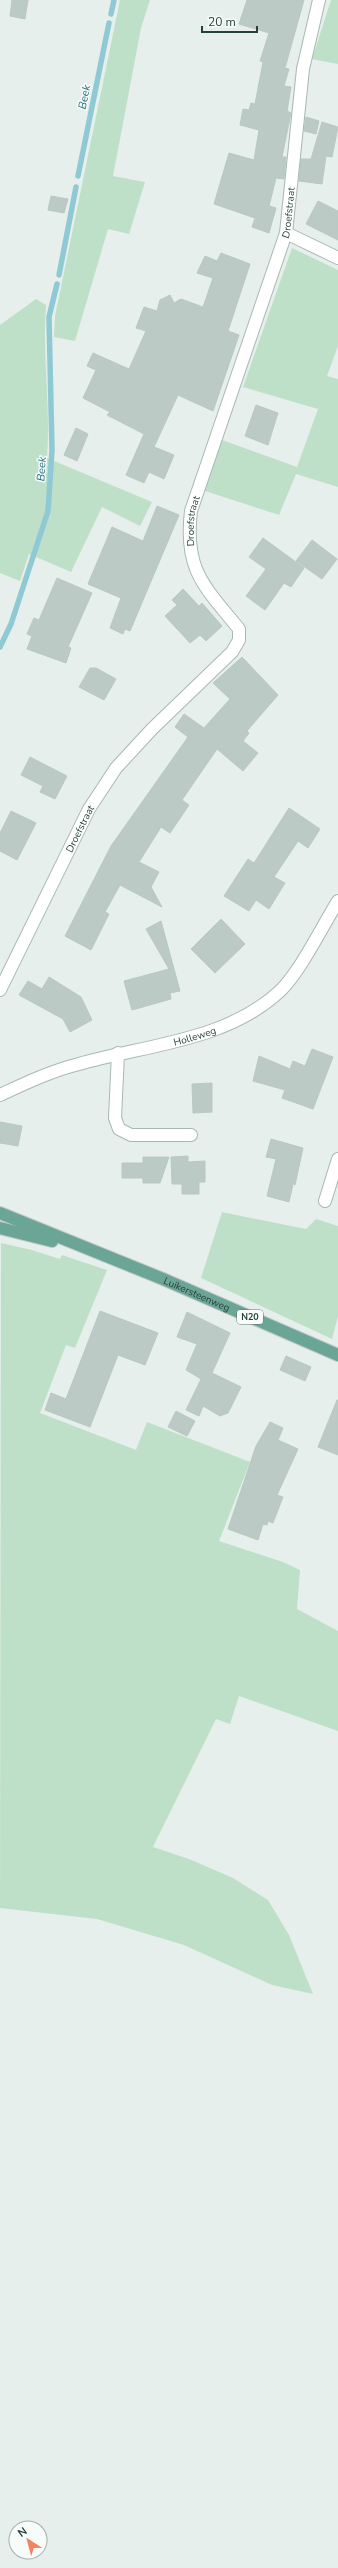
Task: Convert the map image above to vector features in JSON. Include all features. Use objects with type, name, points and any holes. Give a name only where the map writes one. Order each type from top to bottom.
[{"type":"main road","name":"Luikersteenweg","points":[[0,1213],[163,1279],[338,1355]]},
{"type":"main road","name":"Luikersteenweg","points":[[0,1228],[77,1245]]},
{"type":"street","name":"Droefstraat","points":[[0,990],[89,809],[116,768],[237,646],[239,630],[197,575],[188,537],[191,511],[286,233],[302,69],[319,0]]},
{"type":"street","points":[[286,233],[338,258]]},
{"type":"street","name":"Holleweg","points":[[0,1095],[43,1075],[118,1053],[185,1038],[230,1023],[260,1006],[281,989],[306,954],[338,900]]},
{"type":"street","points":[[118,1053],[115,1118],[119,1129],[131,1135],[191,1135]]},
{"type":"street","points":[[325,1201],[338,1159]]},
{"type":"green space","points":[[120,0],[150,0],[141,28],[113,176],[145,182],[129,234],[108,229],[75,341],[54,337],[55,316]]},
{"type":"green space","points":[[331,0],[338,0],[338,64],[312,59]]},
{"type":"green space","points":[[292,248],[338,270],[338,346],[327,376],[338,379],[338,487],[296,474],[279,515],[205,491],[222,440],[297,467],[318,409],[243,387]]},
{"type":"green space","points":[[36,299],[46,305],[45,344],[48,420],[47,458],[152,502],[140,526],[102,507],[71,572],[29,554],[20,581],[0,573],[0,325]]},
{"type":"green space","points":[[222,1212],[306,1229],[316,1219],[338,1226],[338,1316],[332,1339],[201,1278]]},
{"type":"green space","points":[[1,1243],[32,1250],[60,1259],[62,1255],[107,1270],[75,1348],[66,1345],[40,1413],[136,1450],[147,1422],[250,1462],[219,1541],[283,1562],[300,1570],[297,1609],[338,1631],[338,1731],[239,1696],[230,1724],[216,1719],[153,1847],[189,1859],[233,1878],[268,1900],[289,1935],[313,1994],[272,1985],[184,1945],[97,1919],[0,1908]]},
{"type":"building","points":[[12,0],[28,0],[25,19],[10,16]]},
{"type":"building","points":[[247,0],[304,0],[285,68],[289,69],[284,86],[291,87],[287,111],[291,113],[282,157],[286,157],[284,179],[276,178],[269,206],[276,208],[269,233],[252,227],[255,218],[214,204],[229,153],[254,160],[259,130],[240,125],[243,109],[249,110],[251,103],[255,104],[263,62],[260,61],[269,33],[239,24]]},
{"type":"building","points":[[306,117],[319,121],[316,134],[304,131]]},
{"type":"building","points":[[322,122],[338,127],[332,157],[326,156],[322,184],[299,181],[301,159],[311,159]]},
{"type":"building","points":[[51,196],[68,199],[64,213],[48,210]]},
{"type":"building","points":[[318,201],[338,211],[338,240],[306,224]]},
{"type":"building","points":[[221,253],[250,264],[228,331],[239,335],[213,411],[178,395],[154,447],[174,455],[164,479],[149,472],[144,483],[126,475],[144,434],[107,415],[110,412],[83,398],[96,370],[87,366],[93,353],[129,369],[146,331],[136,328],[144,307],[157,311],[160,300],[170,295],[174,303],[181,299],[203,307],[213,278],[197,273],[205,256],[217,261]]},
{"type":"building","points":[[256,405],[278,413],[268,445],[245,436]]},
{"type":"building","points":[[76,428],[88,434],[77,461],[64,455]]},
{"type":"building","points":[[157,506],[179,515],[130,631],[125,629],[123,634],[110,628],[121,598],[88,584],[112,527],[143,541]]},
{"type":"building","points":[[263,538],[304,568],[291,587],[284,583],[265,610],[246,596],[266,569],[249,557]]},
{"type":"building","points":[[312,540],[337,559],[322,579],[296,561]]},
{"type":"building","points":[[57,578],[92,593],[68,647],[71,648],[66,663],[27,649],[32,636],[27,634],[34,618],[39,620]]},
{"type":"building","points":[[183,589],[199,606],[202,603],[222,626],[206,641],[200,635],[190,643],[165,616],[177,605],[172,600]]},
{"type":"building","points":[[242,657],[278,695],[247,731],[249,733],[243,741],[258,753],[243,771],[217,749],[182,800],[189,805],[170,833],[161,827],[139,862],[159,872],[151,887],[162,907],[120,885],[105,912],[109,914],[91,950],[65,936],[111,846],[188,737],[175,727],[184,714],[204,728],[230,699],[213,683]]},
{"type":"building","points":[[90,668],[96,668],[116,679],[104,700],[79,687]]},
{"type":"building","points":[[30,757],[67,776],[55,799],[40,792],[43,786],[21,775]]},
{"type":"building","points":[[289,808],[320,829],[308,848],[298,841],[274,877],[285,883],[269,909],[256,900],[249,911],[224,896],[248,859],[254,863]]},
{"type":"building","points":[[11,811],[36,823],[17,860],[0,851],[0,833]]},
{"type":"building","points":[[221,919],[245,944],[215,973],[191,949]]},
{"type":"building","points":[[161,921],[180,991],[170,993],[171,999],[132,1010],[124,981],[169,969],[146,929]]},
{"type":"building","points":[[49,977],[81,997],[92,1020],[70,1032],[63,1019],[19,995],[28,981],[42,989]]},
{"type":"building","points":[[312,1049],[333,1057],[313,1109],[282,1098],[285,1090],[253,1081],[259,1056],[290,1069],[293,1061],[305,1066]]},
{"type":"building","points":[[212,1083],[212,1112],[193,1113],[192,1084]]},
{"type":"building","points":[[0,1122],[22,1126],[18,1146],[0,1143]]},
{"type":"building","points":[[271,1139],[303,1148],[295,1185],[293,1184],[289,1202],[267,1196],[276,1159],[266,1157]]},
{"type":"building","points":[[188,1156],[188,1162],[205,1161],[205,1182],[199,1182],[199,1194],[182,1194],[182,1184],[172,1184],[171,1157]]},
{"type":"building","points":[[143,1157],[169,1157],[160,1183],[143,1183],[143,1178],[122,1178],[122,1163],[143,1163]]},
{"type":"building","points":[[100,1311],[158,1333],[145,1365],[118,1355],[90,1427],[45,1410],[51,1393],[66,1399]]},
{"type":"building","points":[[187,1312],[230,1333],[212,1373],[241,1387],[228,1413],[220,1416],[203,1406],[199,1416],[186,1410],[201,1379],[186,1370],[197,1344],[177,1337]]},
{"type":"building","points":[[286,1356],[311,1367],[305,1381],[280,1370]]},
{"type":"building","points":[[338,1400],[338,1455],[318,1447]]},
{"type":"building","points":[[176,1411],[195,1421],[187,1436],[168,1427]]},
{"type":"building","points":[[270,1422],[283,1428],[278,1440],[298,1449],[277,1495],[283,1497],[273,1523],[268,1521],[267,1525],[263,1524],[258,1540],[228,1529],[256,1446]]},
{"type":"waterway","name":"Beek","points":[[111,14],[114,0]]},
{"type":"waterway","name":"Beek","points":[[78,176],[109,23]]},
{"type":"waterway","name":"Beek","points":[[59,275],[76,187]]},
{"type":"waterway","name":"Beek","points":[[0,647],[11,624],[48,511],[52,450],[49,317],[57,284]]}]
